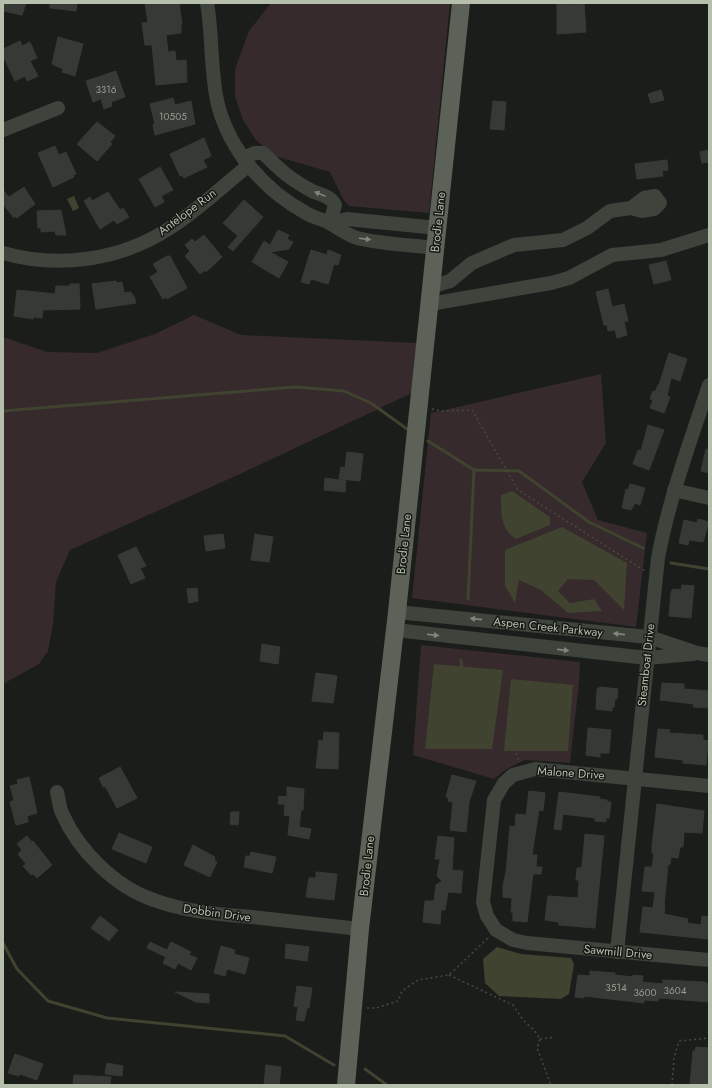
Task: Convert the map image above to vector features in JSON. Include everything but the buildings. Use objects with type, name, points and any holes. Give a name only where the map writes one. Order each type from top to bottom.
[{"type":"main road","name":"Brodie Lane","points":[[346,1085],[360,929],[397,612],[461,3]]},
{"type":"street","points":[[207,3],[213,80],[226,129],[246,161],[265,183],[285,200],[307,214],[330,223],[345,234],[358,238],[435,248]]},
{"type":"street","points":[[3,130],[58,108]]},
{"type":"street","points":[[246,161],[253,153],[263,153],[284,174],[329,198],[335,205],[330,223]]},
{"type":"street","name":"Antelope Run","points":[[3,253],[19,258],[52,260],[94,259],[135,247],[170,228],[246,161]]},
{"type":"street","points":[[431,295],[472,264],[514,245],[563,240],[587,228],[610,211],[631,208]]},
{"type":"street","points":[[330,223],[347,219],[437,228]]},
{"type":"street","points":[[431,295],[551,282],[569,278],[612,255],[661,250],[709,235]]},
{"type":"street","name":"Steamboat Drive","points":[[617,952],[658,558],[663,529],[674,490],[709,385]]},
{"type":"street","points":[[674,490],[709,498]]},
{"type":"street","name":"Aspen Creek Parkway","points":[[397,612],[650,637],[703,654]]},
{"type":"street","name":"Aspen Creek Parkway","points":[[395,630],[647,658],[703,654]]},
{"type":"street","name":"Malone Drive","points":[[527,943],[512,940],[496,930],[490,923],[485,909],[484,902],[494,800],[504,783],[514,775],[535,769],[709,786]]},
{"type":"street","name":"Dobbin Drive","points":[[57,792],[61,811],[67,823],[78,840],[99,865],[125,886],[152,900],[189,911],[360,929]]},
{"type":"street","name":"Sawmill Drive","points":[[527,943],[709,960]]},
{"type":"path","points":[[428,408],[442,411],[472,410],[518,490],[645,571]]},
{"type":"path","points":[[516,753],[520,763]]},
{"type":"path","points":[[363,1008],[376,1008],[398,1001],[402,991],[418,980],[448,975],[490,936]]},
{"type":"path","points":[[448,975],[513,1005],[523,1020],[534,1030],[540,1039]]},
{"type":"path","points":[[540,1039],[555,1037]]},
{"type":"path","points":[[672,1085],[674,1058],[679,1041],[709,1038]]},
{"type":"path","points":[[540,1039],[537,1048],[551,1085]]},
{"type":"shaded area","points":[[271,3],[450,3],[429,213],[349,206],[343,199],[330,172],[275,156],[256,140],[243,120],[235,96],[235,69],[249,31]]},
{"type":"shaded area","points":[[74,196],[79,208],[73,211],[67,199]]},
{"type":"shaded area","points":[[194,315],[241,335],[417,343],[412,393],[240,474],[70,550],[56,582],[53,624],[48,651],[39,664],[3,684],[3,337],[47,352],[97,353],[155,334]]},
{"type":"shaded area","points":[[601,374],[606,443],[582,482],[598,520],[647,533],[636,627],[412,598],[431,413]]},
{"type":"shaded area","points":[[512,491],[550,517],[550,525],[516,539],[511,535],[502,520],[501,495]]},
{"type":"shaded area","points":[[562,527],[627,563],[624,610],[594,580],[568,579],[558,591],[570,603],[594,599],[602,611],[568,613],[541,590],[519,580],[515,603],[505,586],[505,550]]},
{"type":"shaded area","points":[[421,645],[580,662],[570,763],[525,760],[505,770],[494,779],[413,755]]},
{"type":"shaded area","points":[[434,664],[503,670],[492,749],[425,749]]},
{"type":"shaded area","points":[[511,679],[573,685],[568,751],[504,751]]},
{"type":"shaded area","points":[[497,947],[521,954],[571,958],[574,964],[569,994],[561,999],[499,996],[485,983],[483,959]]},
{"type":"waterway","points":[[3,411],[295,387],[344,391],[371,403],[407,429]]},
{"type":"waterway","points":[[428,441],[474,470],[468,599]]},
{"type":"waterway","points":[[474,470],[519,471],[589,522],[643,548]]},
{"type":"waterway","points":[[671,563],[709,569]]},
{"type":"waterway","points":[[461,660],[462,668]]},
{"type":"waterway","points":[[3,943],[17,969],[48,1001],[107,1018],[285,1036],[334,1065]]},
{"type":"waterway","points":[[365,1069],[387,1085]]}]
